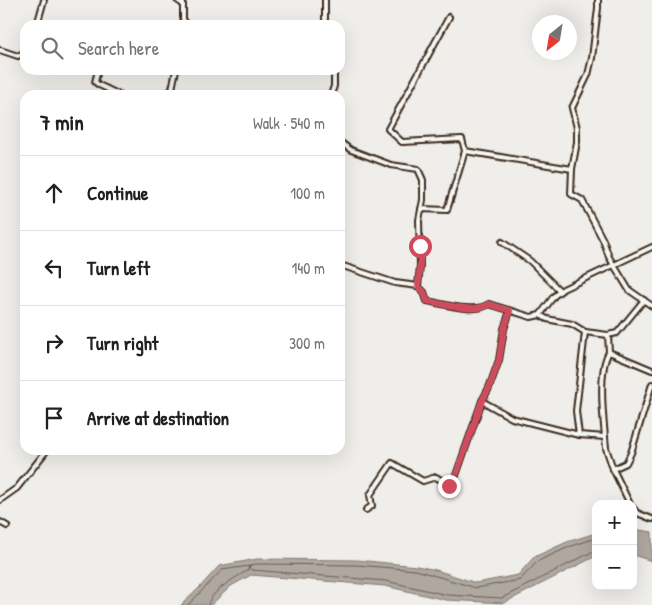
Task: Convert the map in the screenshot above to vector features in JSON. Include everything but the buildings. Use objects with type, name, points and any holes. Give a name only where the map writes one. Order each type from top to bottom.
[{"type":"street","points":[[38,20],[44,0]]},
{"type":"street","points":[[177,0],[183,2],[184,20]]},
{"type":"street","points":[[325,0],[326,20]]},
{"type":"street","points":[[598,0],[592,58],[588,74],[572,108],[577,128],[577,142],[572,169],[571,194],[582,200],[614,266],[629,290],[652,306]]},
{"type":"street","points":[[421,209],[447,210],[465,152],[462,140],[402,142],[388,129],[449,17]]},
{"type":"street","points":[[0,50],[18,56],[20,55]]},
{"type":"street","points":[[97,75],[95,82],[110,90]]},
{"type":"street","points":[[171,90],[175,75]]},
{"type":"street","points":[[333,90],[334,75]]},
{"type":"street","points":[[345,146],[351,150],[391,165],[418,169],[423,180],[419,220],[420,266],[418,286]]},
{"type":"street","points":[[465,152],[572,169]]},
{"type":"street","points":[[502,242],[530,261],[560,291]]},
{"type":"street","points":[[345,267],[395,283],[418,286],[424,292],[427,301],[472,309],[484,308],[489,304],[531,317],[540,315],[560,291],[652,247]]},
{"type":"street","points":[[540,315],[547,319],[572,324],[585,332],[608,335],[616,333],[644,300]]},
{"type":"street","points":[[366,510],[372,506],[370,495],[392,463],[423,481],[436,477],[449,486],[454,481],[482,401],[499,360],[504,329],[510,311]]},
{"type":"street","points":[[579,435],[576,412],[585,332]]},
{"type":"street","points":[[608,335],[609,352],[605,359],[602,408],[606,448],[613,469],[628,500]]},
{"type":"street","points":[[609,352],[652,370]]},
{"type":"street","points":[[613,469],[626,463],[631,453],[652,384]]},
{"type":"street","points":[[482,401],[512,418],[579,435],[605,437]]},
{"type":"street","points":[[0,500],[17,488],[43,455]]},
{"type":"street","points":[[637,513],[652,519]]},
{"type":"street","points":[[0,522],[7,526]]},
{"type":"water","points":[[637,530],[652,532],[652,561],[637,556]]},
{"type":"water","points":[[592,534],[592,558],[504,603],[446,600],[385,586],[251,575],[231,586],[211,605],[181,605],[219,566],[257,559],[357,560],[417,566],[476,583],[518,575],[534,557],[567,542]]},
{"type":"route","points":[[420,246],[418,286],[424,292],[427,301],[472,309],[484,308],[489,304],[510,311],[504,329],[499,360],[482,401],[454,481],[449,486]]}]
